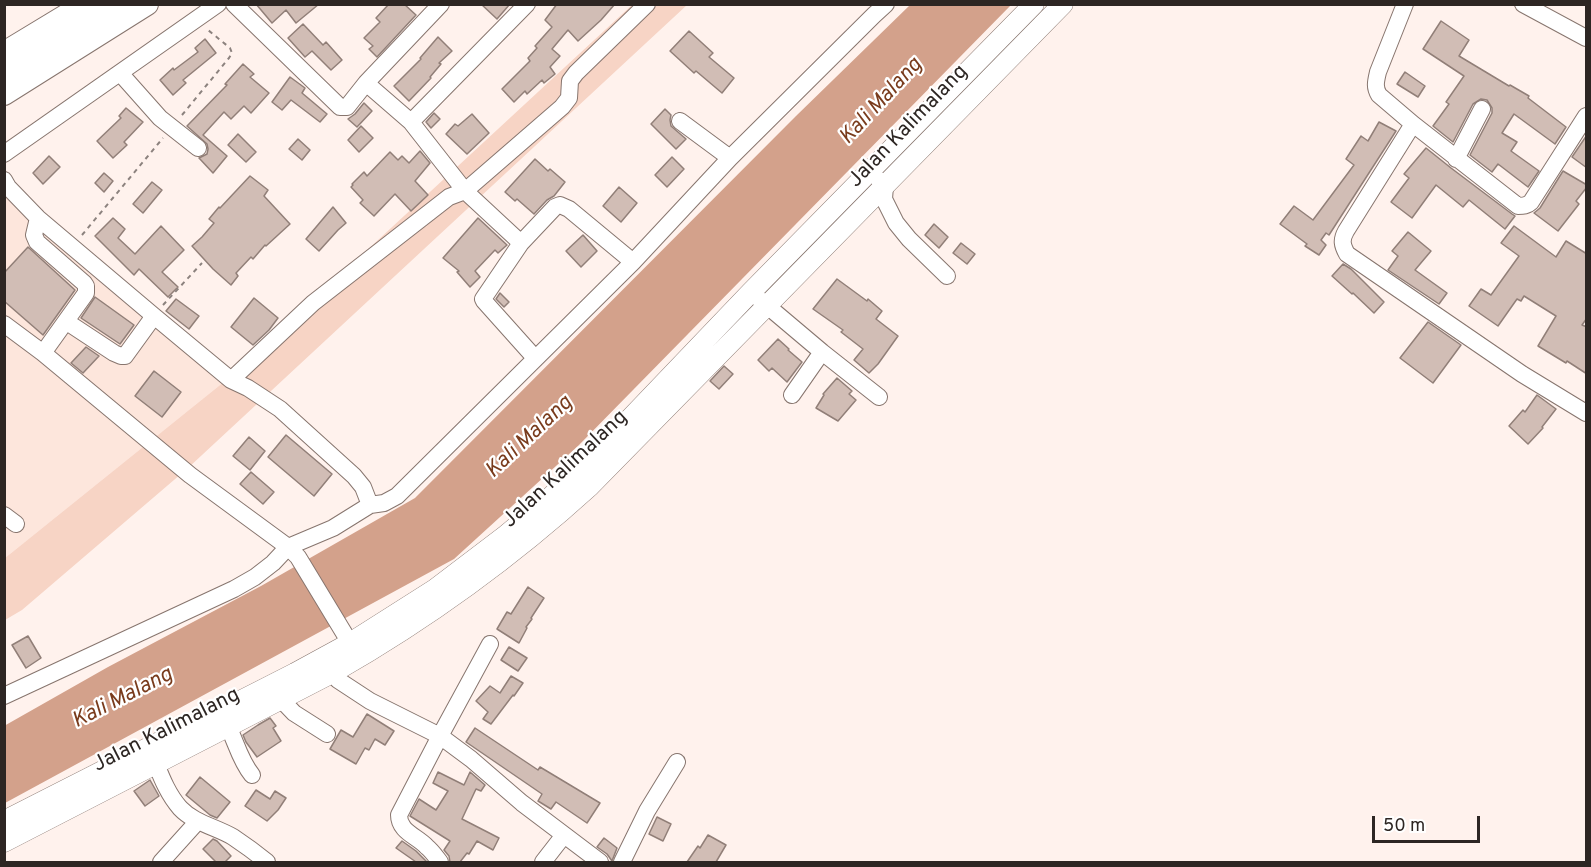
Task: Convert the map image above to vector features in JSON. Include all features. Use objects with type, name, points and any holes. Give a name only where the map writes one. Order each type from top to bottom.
[{"type":"highway","points":[[4,36],[57,4]]},
{"type":"highway","points":[[4,53],[85,4]]},
{"type":"highway","points":[[4,72],[116,4]]},
{"type":"highway","points":[[4,94],[147,4]]},
{"type":"main road","name":"Jalan Kalimalang","points":[[328,665],[345,635],[435,589],[542,505],[600,450],[751,292],[1034,4]]},
{"type":"main road","name":"Jalan Kalimalang","points":[[7,830],[328,665],[360,658],[477,580],[556,517],[590,486],[1063,4]]},
{"type":"street","points":[[4,154],[218,4]]},
{"type":"street","points":[[234,4],[340,107],[347,107],[351,104],[366,83],[441,4]]},
{"type":"street","points":[[411,122],[527,4]]},
{"type":"street","points":[[231,380],[314,303],[449,197],[465,191],[566,103],[570,93],[570,81],[576,73],[647,4]]},
{"type":"street","points":[[5,694],[234,589],[370,505],[384,503],[396,496],[633,262],[730,158],[886,4]]},
{"type":"street","points":[[1405,4],[1378,72],[1376,90],[1413,124],[1518,206],[1528,205],[1587,116]]},
{"type":"street","points":[[1523,4],[1587,38]]},
{"type":"street","points":[[120,73],[160,118],[198,148]]},
{"type":"street","points":[[366,83],[411,122],[465,191],[521,243]]},
{"type":"street","points":[[1456,159],[1482,109]]},
{"type":"street","points":[[680,121],[730,158]]},
{"type":"street","points":[[1413,124],[1342,239],[1347,254],[1522,374],[1587,413]]},
{"type":"street","points":[[870,171],[885,186],[884,199],[896,223],[947,276]]},
{"type":"street","points":[[4,180],[38,218],[153,316],[231,380],[280,409],[354,476],[363,487],[370,505]]},
{"type":"street","points":[[535,358],[483,300],[521,243],[555,207],[560,205],[568,209],[633,262]]},
{"type":"street","points":[[38,218],[34,235],[37,243],[86,286],[86,293],[43,353]]},
{"type":"street","points":[[751,292],[879,397]]},
{"type":"street","points":[[67,322],[121,357],[125,356],[153,316]]},
{"type":"street","points":[[4,324],[43,353],[190,475],[293,552],[345,635]]},
{"type":"street","points":[[792,395],[822,352]]},
{"type":"street","points":[[440,862],[429,848],[402,828],[399,815],[490,644]]},
{"type":"street","points":[[328,665],[338,680],[370,701],[440,736],[471,759],[522,803],[600,862]]},
{"type":"street","points":[[275,693],[294,713],[327,734]]},
{"type":"street","points":[[224,719],[240,756],[252,776]]},
{"type":"street","points":[[152,756],[174,801],[182,810],[192,818],[233,837],[267,862]]},
{"type":"street","points":[[622,862],[647,811],[677,762]]},
{"type":"street","points":[[160,862],[198,821]]},
{"type":"street","points":[[543,862],[564,835]]},
{"type":"path","points":[[153,316],[202,263]]},
{"type":"shaded area","points":[[632,5],[687,5],[188,468],[22,610],[5,620],[5,558],[230,377]]},
{"type":"shaded area","points":[[4,181],[230,377],[5,558],[4,558]]},
{"type":"water","name":"Kali Malang","points":[[910,5],[1011,5],[579,445],[454,559],[5,803],[4,726],[108,667],[261,586],[415,498]]},
{"type":"building","points":[[256,4],[319,4],[296,23],[286,10],[272,23]]},
{"type":"building","points":[[389,4],[404,4],[416,15],[377,57],[369,49],[373,46],[364,38],[380,22],[376,18]]},
{"type":"building","points":[[481,4],[510,4],[497,19]]},
{"type":"building","points":[[557,4],[615,4],[578,41],[568,30],[552,49],[560,56],[550,67],[555,74],[544,83],[542,80],[527,94],[525,91],[514,102],[502,89],[530,61],[528,58],[537,48],[535,46],[552,27],[545,20]]},
{"type":"building","points":[[1441,21],[1469,40],[1459,56],[1529,96],[1528,98],[1566,127],[1555,144],[1514,114],[1502,133],[1517,142],[1511,151],[1539,171],[1528,187],[1498,164],[1492,172],[1470,155],[1492,113],[1487,100],[1481,99],[1473,104],[1453,142],[1433,126],[1449,104],[1446,102],[1464,76],[1423,49]]},
{"type":"building","points":[[303,24],[323,45],[326,42],[342,60],[331,70],[312,51],[305,57],[288,38]]},
{"type":"building","points":[[689,31],[713,53],[709,57],[734,78],[722,93],[696,71],[694,73],[670,51]]},
{"type":"building","points":[[438,37],[452,51],[439,63],[441,64],[431,78],[409,101],[394,86],[421,59]]},
{"type":"building","points":[[205,39],[216,53],[183,80],[186,83],[173,95],[160,80],[173,68],[174,70],[198,52],[195,48]]},
{"type":"building","points":[[243,64],[254,74],[250,77],[269,93],[251,113],[244,106],[231,119],[224,112],[203,135],[227,156],[213,173],[199,158],[207,154],[207,144],[187,126],[227,85],[225,84]]},
{"type":"building","points":[[1405,72],[1425,86],[1418,97],[1397,84]]},
{"type":"building","points":[[290,77],[305,88],[302,93],[327,114],[320,122],[291,100],[282,110],[272,102]]},
{"type":"building","points":[[364,103],[372,111],[357,127],[348,119]]},
{"type":"building","points":[[126,108],[143,122],[124,142],[127,145],[113,158],[97,141],[121,118],[119,116]]},
{"type":"building","points":[[665,109],[671,115],[671,126],[686,139],[676,149],[651,124]]},
{"type":"building","points":[[434,113],[440,119],[431,128],[426,122]]},
{"type":"building","points":[[472,114],[489,133],[467,154],[446,134],[455,124],[458,126]]},
{"type":"building","points":[[1379,122],[1396,131],[1329,235],[1326,233],[1321,240],[1326,245],[1319,255],[1280,224],[1294,206],[1313,220],[1354,165],[1346,159],[1361,136],[1368,141]]},
{"type":"building","points":[[361,126],[373,138],[359,152],[348,140]]},
{"type":"building","points":[[238,134],[256,152],[246,162],[228,145]]},
{"type":"building","points":[[1587,135],[1587,168],[1572,157]]},
{"type":"building","points":[[298,139],[310,150],[302,160],[289,149]]},
{"type":"building","points":[[1426,148],[1515,216],[1505,229],[1469,200],[1463,207],[1436,185],[1412,218],[1391,202],[1409,178],[1404,174]]},
{"type":"building","points":[[420,151],[430,163],[415,181],[428,195],[411,211],[395,194],[374,216],[360,203],[363,200],[351,187],[352,184],[364,172],[367,176],[390,152],[398,160],[402,156],[409,163]]},
{"type":"building","points":[[49,156],[60,167],[43,184],[33,173]]},
{"type":"building","points":[[672,157],[684,169],[667,187],[655,175]]},
{"type":"building","points":[[535,159],[565,182],[554,196],[534,214],[505,192]]},
{"type":"building","points":[[1563,171],[1587,187],[1576,201],[1579,204],[1558,231],[1534,213],[1540,208]]},
{"type":"building","points":[[104,173],[113,181],[104,192],[95,183]]},
{"type":"building","points":[[250,176],[268,190],[264,196],[290,224],[265,245],[253,259],[251,257],[236,273],[238,276],[231,285],[192,246],[214,223],[209,219]]},
{"type":"building","points":[[152,182],[162,190],[143,213],[133,204]]},
{"type":"building","points":[[619,187],[637,203],[621,222],[603,206]]},
{"type":"building","points":[[333,207],[346,223],[319,251],[306,239]]},
{"type":"building","points":[[113,218],[125,229],[118,238],[135,254],[161,226],[184,250],[162,272],[178,287],[168,297],[139,269],[134,275],[95,236]]},
{"type":"building","points":[[478,218],[507,245],[498,253],[495,250],[475,271],[480,277],[470,287],[457,272],[459,271],[443,258]]},
{"type":"building","points":[[934,224],[948,237],[939,248],[925,235]]},
{"type":"building","points":[[1514,226],[1556,257],[1566,241],[1587,254],[1587,318],[1582,325],[1587,327],[1587,374],[1538,346],[1556,316],[1524,296],[1521,301],[1517,299],[1498,326],[1469,306],[1481,289],[1491,295],[1519,256],[1501,243]]},
{"type":"building","points":[[1408,232],[1431,251],[1415,270],[1447,293],[1439,304],[1388,270],[1398,256],[1392,251]]},
{"type":"building","points":[[583,235],[597,251],[581,267],[566,251]]},
{"type":"building","points":[[961,243],[975,254],[967,264],[953,253]]},
{"type":"building","points":[[28,247],[75,290],[43,335],[4,301],[4,273]]},
{"type":"building","points":[[1343,264],[1384,302],[1374,313],[1332,276]]},
{"type":"building","points":[[837,279],[882,311],[876,319],[898,336],[869,373],[854,360],[863,349],[841,332],[843,330],[813,309]]},
{"type":"building","points":[[500,293],[509,302],[504,307],[496,299]]},
{"type":"building","points":[[95,297],[134,325],[120,344],[81,318]]},
{"type":"building","points":[[254,298],[278,318],[253,345],[231,327]]},
{"type":"building","points":[[176,299],[199,316],[189,329],[166,311]]},
{"type":"building","points":[[1428,322],[1461,345],[1433,383],[1400,358]]},
{"type":"building","points":[[778,339],[802,362],[787,382],[772,368],[769,371],[758,360]]},
{"type":"building","points":[[86,347],[99,356],[83,373],[71,363]]},
{"type":"building","points":[[724,366],[733,374],[719,389],[710,381]]},
{"type":"building","points":[[154,371],[181,392],[162,417],[135,396]]},
{"type":"building","points":[[837,378],[852,391],[849,394],[856,400],[838,421],[816,408],[823,394]]},
{"type":"building","points":[[1537,395],[1556,409],[1528,444],[1509,426],[1523,410],[1525,412]]},
{"type":"building","points":[[286,435],[332,474],[314,496],[268,457]]},
{"type":"building","points":[[249,437],[265,451],[250,470],[233,456]]},
{"type":"building","points":[[251,472],[274,492],[263,504],[240,484]]},
{"type":"building","points":[[528,587],[544,598],[519,643],[497,629],[507,612],[511,614]]},
{"type":"building","points":[[28,636],[41,658],[26,668],[12,645]]},
{"type":"building","points":[[509,647],[527,658],[518,671],[501,660]]},
{"type":"building","points":[[511,676],[523,683],[491,724],[483,719],[488,712],[476,701],[490,686],[500,693]]},
{"type":"building","points":[[367,714],[394,731],[385,745],[375,739],[369,750],[365,748],[356,764],[330,749],[341,730],[353,737]]},
{"type":"building","points":[[270,718],[276,726],[273,728],[281,741],[257,757],[243,735]]},
{"type":"building","points":[[475,728],[538,770],[540,767],[600,803],[587,823],[556,802],[551,809],[538,801],[542,794],[466,742]]},
{"type":"building","points":[[438,772],[464,785],[470,772],[485,785],[481,791],[476,789],[462,819],[499,838],[493,850],[477,841],[469,854],[467,853],[460,862],[450,862],[444,850],[450,841],[410,816],[419,799],[436,810],[448,791],[433,783]]},
{"type":"building","points":[[200,777],[230,802],[217,818],[186,795]]},
{"type":"building","points":[[150,780],[159,796],[145,806],[134,791]]},
{"type":"building","points":[[256,790],[270,799],[275,791],[286,798],[267,821],[245,806]]},
{"type":"building","points":[[657,817],[671,824],[663,841],[649,834]]},
{"type":"building","points":[[708,835],[726,845],[716,862],[687,862],[698,846],[700,848]]},
{"type":"building","points":[[604,838],[617,848],[612,861],[597,847]]},
{"type":"building","points":[[213,839],[231,856],[225,862],[216,862],[203,849]]},
{"type":"building","points":[[402,841],[427,862],[416,862],[396,848]]}]
